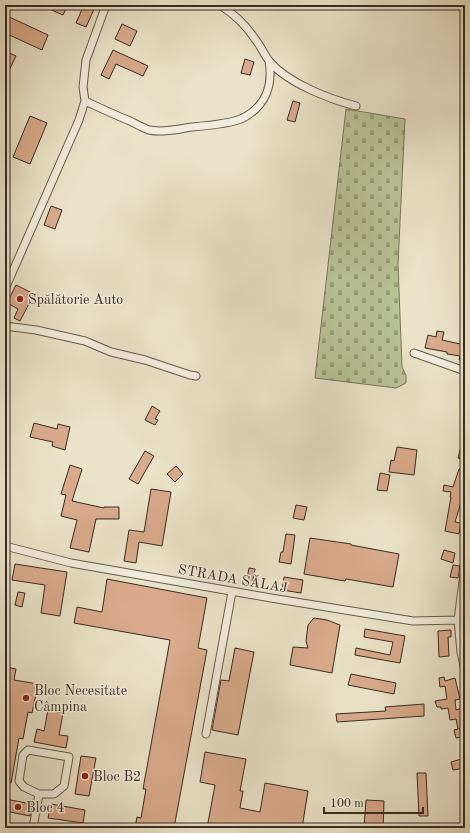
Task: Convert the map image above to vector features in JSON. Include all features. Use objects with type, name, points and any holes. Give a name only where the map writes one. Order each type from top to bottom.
[{"type":"street","points":[[5,289],[79,120],[85,101],[83,96],[83,87],[86,60],[106,5]]},
{"type":"street","points":[[220,5],[237,17],[255,39],[269,61],[280,73],[324,96],[356,106]]},
{"type":"street","points":[[85,101],[148,130],[160,131],[226,122],[243,118],[255,110],[261,103],[270,84],[271,74],[269,61]]},
{"type":"street","points":[[5,326],[68,336],[85,341],[111,352],[127,355],[196,376]]},
{"type":"street","points":[[414,353],[465,371]]},
{"type":"street","name":"STRADA SĂLAJ","points":[[5,546],[71,562],[232,592],[413,621],[458,620]]},
{"type":"street","points":[[465,566],[458,620],[461,652],[465,670]]},
{"type":"street","points":[[206,734],[232,592]]},
{"type":"street","points":[[28,750],[69,757],[64,786],[54,794],[39,794],[24,787],[19,781],[23,755],[28,750]]},
{"type":"street","points":[[33,828],[39,794]]},
{"type":"green space","points":[[346,109],[405,119],[398,264],[402,367],[406,375],[406,383],[396,388],[315,378]]},
{"type":"building","points":[[40,5],[68,5],[63,15]]},
{"type":"building","points":[[84,5],[96,5],[86,27],[76,23]]},
{"type":"building","points":[[5,15],[48,35],[42,50],[5,33]]},
{"type":"building","points":[[122,24],[137,31],[130,46],[115,39]]},
{"type":"building","points":[[113,50],[148,66],[143,76],[116,64],[109,79],[101,75]]},
{"type":"building","points":[[5,51],[16,56],[5,79]]},
{"type":"building","points":[[245,59],[254,62],[250,75],[241,73]]},
{"type":"building","points":[[293,101],[300,103],[295,122],[287,120]]},
{"type":"building","points":[[30,116],[47,123],[30,164],[13,157]]},
{"type":"building","points":[[51,206],[62,210],[55,229],[44,225]]},
{"type":"building","name":"Spălătorie Auto","points":[[16,285],[34,294],[20,321],[14,318],[18,309],[7,303]]},
{"type":"building","points":[[437,331],[444,332],[442,340],[465,345],[465,360],[459,360],[460,356],[447,354],[447,352],[425,348],[428,335],[436,337]]},
{"type":"building","points":[[152,406],[160,411],[155,419],[158,420],[155,425],[145,420]]},
{"type":"building","points":[[34,423],[57,429],[58,424],[70,427],[65,450],[52,446],[53,442],[30,437]]},
{"type":"building","points":[[463,438],[465,438],[465,460],[458,458]]},
{"type":"building","points":[[397,447],[417,450],[414,475],[389,472],[391,460],[394,461]]},
{"type":"building","points":[[145,451],[154,456],[138,484],[129,479]]},
{"type":"building","points":[[70,465],[82,469],[72,501],[104,508],[119,507],[119,519],[96,519],[89,552],[70,548],[77,520],[61,516],[66,495],[61,494]]},
{"type":"building","points":[[176,466],[183,474],[175,482],[167,474]]},
{"type":"building","points":[[459,469],[465,471],[463,496],[455,522],[461,523],[459,534],[445,531],[451,492],[443,491],[444,485],[453,487]]},
{"type":"building","points":[[380,473],[390,475],[387,491],[377,490]]},
{"type":"building","points":[[151,489],[171,492],[162,546],[139,542],[136,563],[124,561],[129,530],[144,532]]},
{"type":"building","points":[[296,505],[307,507],[304,520],[293,518]]},
{"type":"building","points":[[286,534],[295,535],[291,564],[279,562],[281,552],[283,552]]},
{"type":"building","points":[[310,538],[351,544],[399,554],[393,587],[304,574]]},
{"type":"building","points":[[444,550],[455,553],[453,563],[441,559]]},
{"type":"building","points":[[15,564],[67,572],[60,616],[41,613],[45,585],[12,580]]},
{"type":"building","points":[[453,565],[460,566],[458,578],[450,577]]},
{"type":"building","points":[[249,568],[255,569],[252,585],[246,584]]},
{"type":"building","points":[[284,577],[303,580],[301,593],[282,590]]},
{"type":"building","points":[[107,579],[207,598],[198,648],[207,650],[174,828],[135,828],[137,817],[141,818],[146,789],[143,789],[170,640],[74,623],[77,607],[102,612]]},
{"type":"building","points":[[18,592],[25,593],[22,607],[15,605]]},
{"type":"building","points":[[314,618],[327,620],[340,625],[332,673],[290,665],[293,647],[308,648],[306,641],[308,625]]},
{"type":"building","points":[[365,629],[405,636],[400,663],[355,655],[356,648],[390,655],[393,642],[364,637]]},
{"type":"building","points":[[451,630],[451,637],[448,637],[449,656],[439,657],[438,631]]},
{"type":"building","points":[[235,648],[254,652],[238,735],[212,730],[221,680],[229,681]]},
{"type":"building","points":[[6,667],[16,669],[14,680],[38,684],[32,713],[28,712],[23,739],[19,738],[11,783],[5,782],[5,718],[7,706],[5,705]]},
{"type":"building","points":[[351,674],[396,683],[394,694],[348,685]]},
{"type":"building","points":[[444,677],[445,681],[455,678],[460,699],[455,700],[456,710],[462,708],[465,721],[465,728],[459,729],[461,729],[463,737],[456,738],[454,730],[458,729],[456,719],[450,720],[448,708],[441,709],[441,707],[437,707],[435,701],[447,699],[445,686],[440,687],[439,678]]},
{"type":"building","points":[[424,704],[424,716],[337,722],[336,714],[386,711],[385,707]]},
{"type":"building","points":[[48,710],[63,713],[59,735],[68,736],[66,748],[34,742],[37,729],[44,731]]},
{"type":"building","points":[[205,752],[246,759],[240,791],[243,791],[240,808],[260,812],[265,783],[308,791],[302,828],[207,828],[215,785],[200,782]]},
{"type":"building","name":"Bloc B2","points":[[81,756],[96,758],[89,796],[75,794]]},
{"type":"building","points":[[465,758],[465,768],[453,770],[451,762]]},
{"type":"building","points":[[417,773],[426,773],[428,816],[419,816]]},
{"type":"building","name":"Bloc 4","points":[[5,799],[32,804],[30,816],[5,811]]},
{"type":"building","points":[[366,800],[384,801],[383,828],[364,828]]},
{"type":"building","points":[[51,804],[85,810],[83,823],[48,818]]},
{"type":"place","name":"Spălătorie Auto","points":[[20,299]]},
{"type":"place","name":"Bloc Necesitate Câmpina","points":[[26,698]]},
{"type":"place","name":"Bloc B2","points":[[85,776]]},
{"type":"place","name":"Bloc 4","points":[[18,807]]}]
